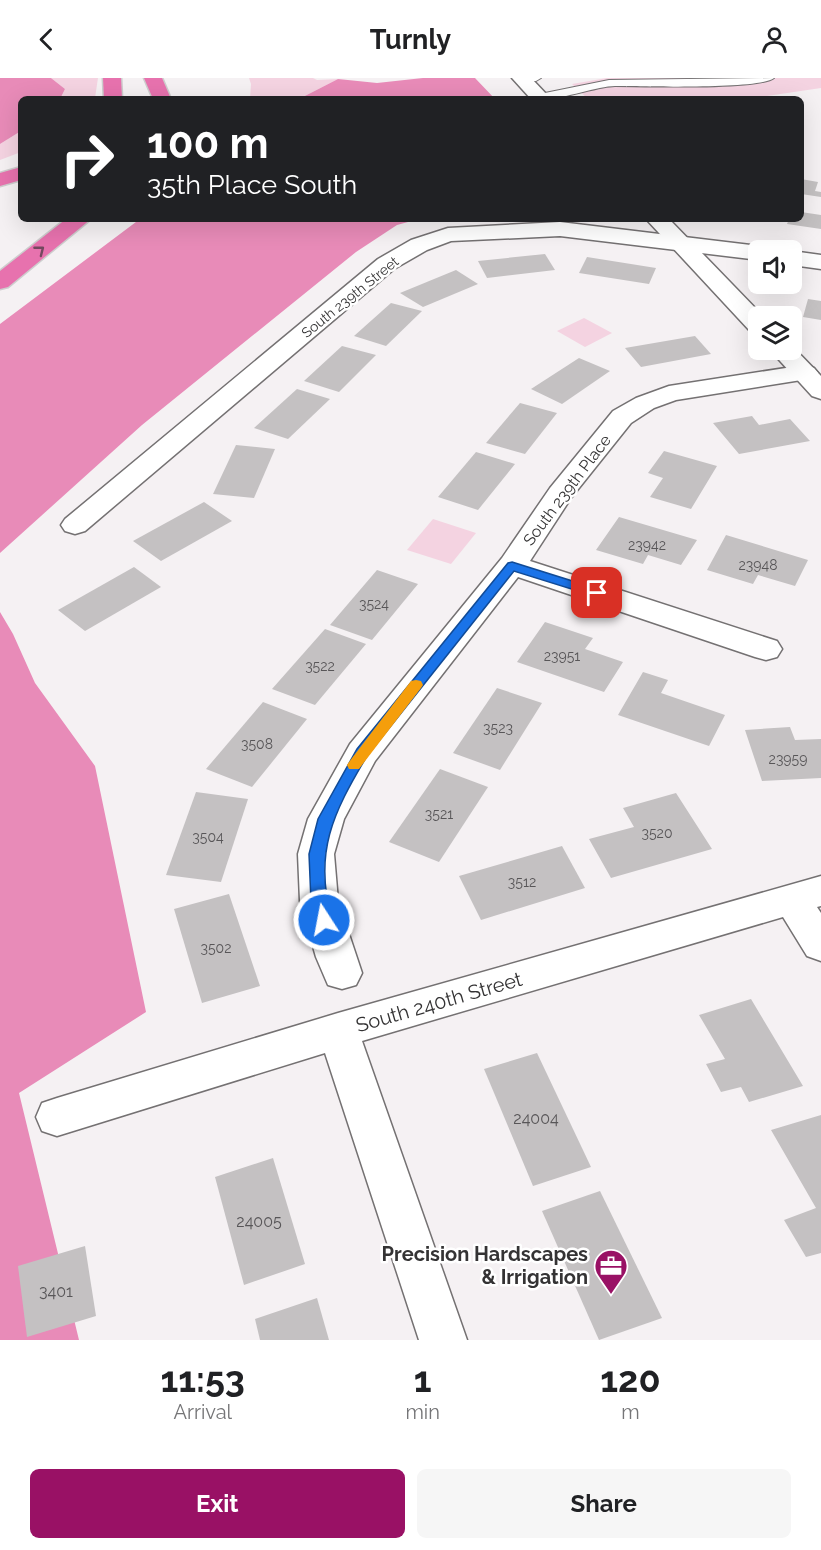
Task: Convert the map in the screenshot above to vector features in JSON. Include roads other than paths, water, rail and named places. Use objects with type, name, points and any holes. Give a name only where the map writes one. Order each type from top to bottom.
[{"type":"highway","points":[[112,78],[113,96]]},
{"type":"highway","points":[[153,78],[161,96]]},
{"type":"highway","points":[[0,180],[18,173]]},
{"type":"highway","points":[[0,282],[76,222]]},
{"type":"street","points":[[527,79],[540,96]]},
{"type":"street","points":[[660,222],[748,314]]},
{"type":"street","name":"South 239th Street","points":[[75,525],[386,264],[419,245],[448,235],[560,229],[748,251]]},
{"type":"street","points":[[802,259],[821,262]]},
{"type":"street","points":[[792,360],[813,382]]},
{"type":"street","name":"South 239th Place","points":[[342,973],[319,901],[316,854],[326,819],[362,753],[512,566],[560,494],[586,460],[622,417],[634,408],[669,394],[699,388],[813,382]]},
{"type":"street","points":[[512,566],[766,649]]},
{"type":"street","points":[[806,895],[821,945]]},
{"type":"street","name":"South 240th Street","points":[[57,1117],[338,1031],[806,895]]},
{"type":"street","points":[[338,1031],[443,1340]]},
{"type":"lane","points":[[549,96],[614,80],[746,81],[769,78]]},
{"type":"place","name":"Precision Hardscapes & Irrigation","points":[[611,1295]]}]
